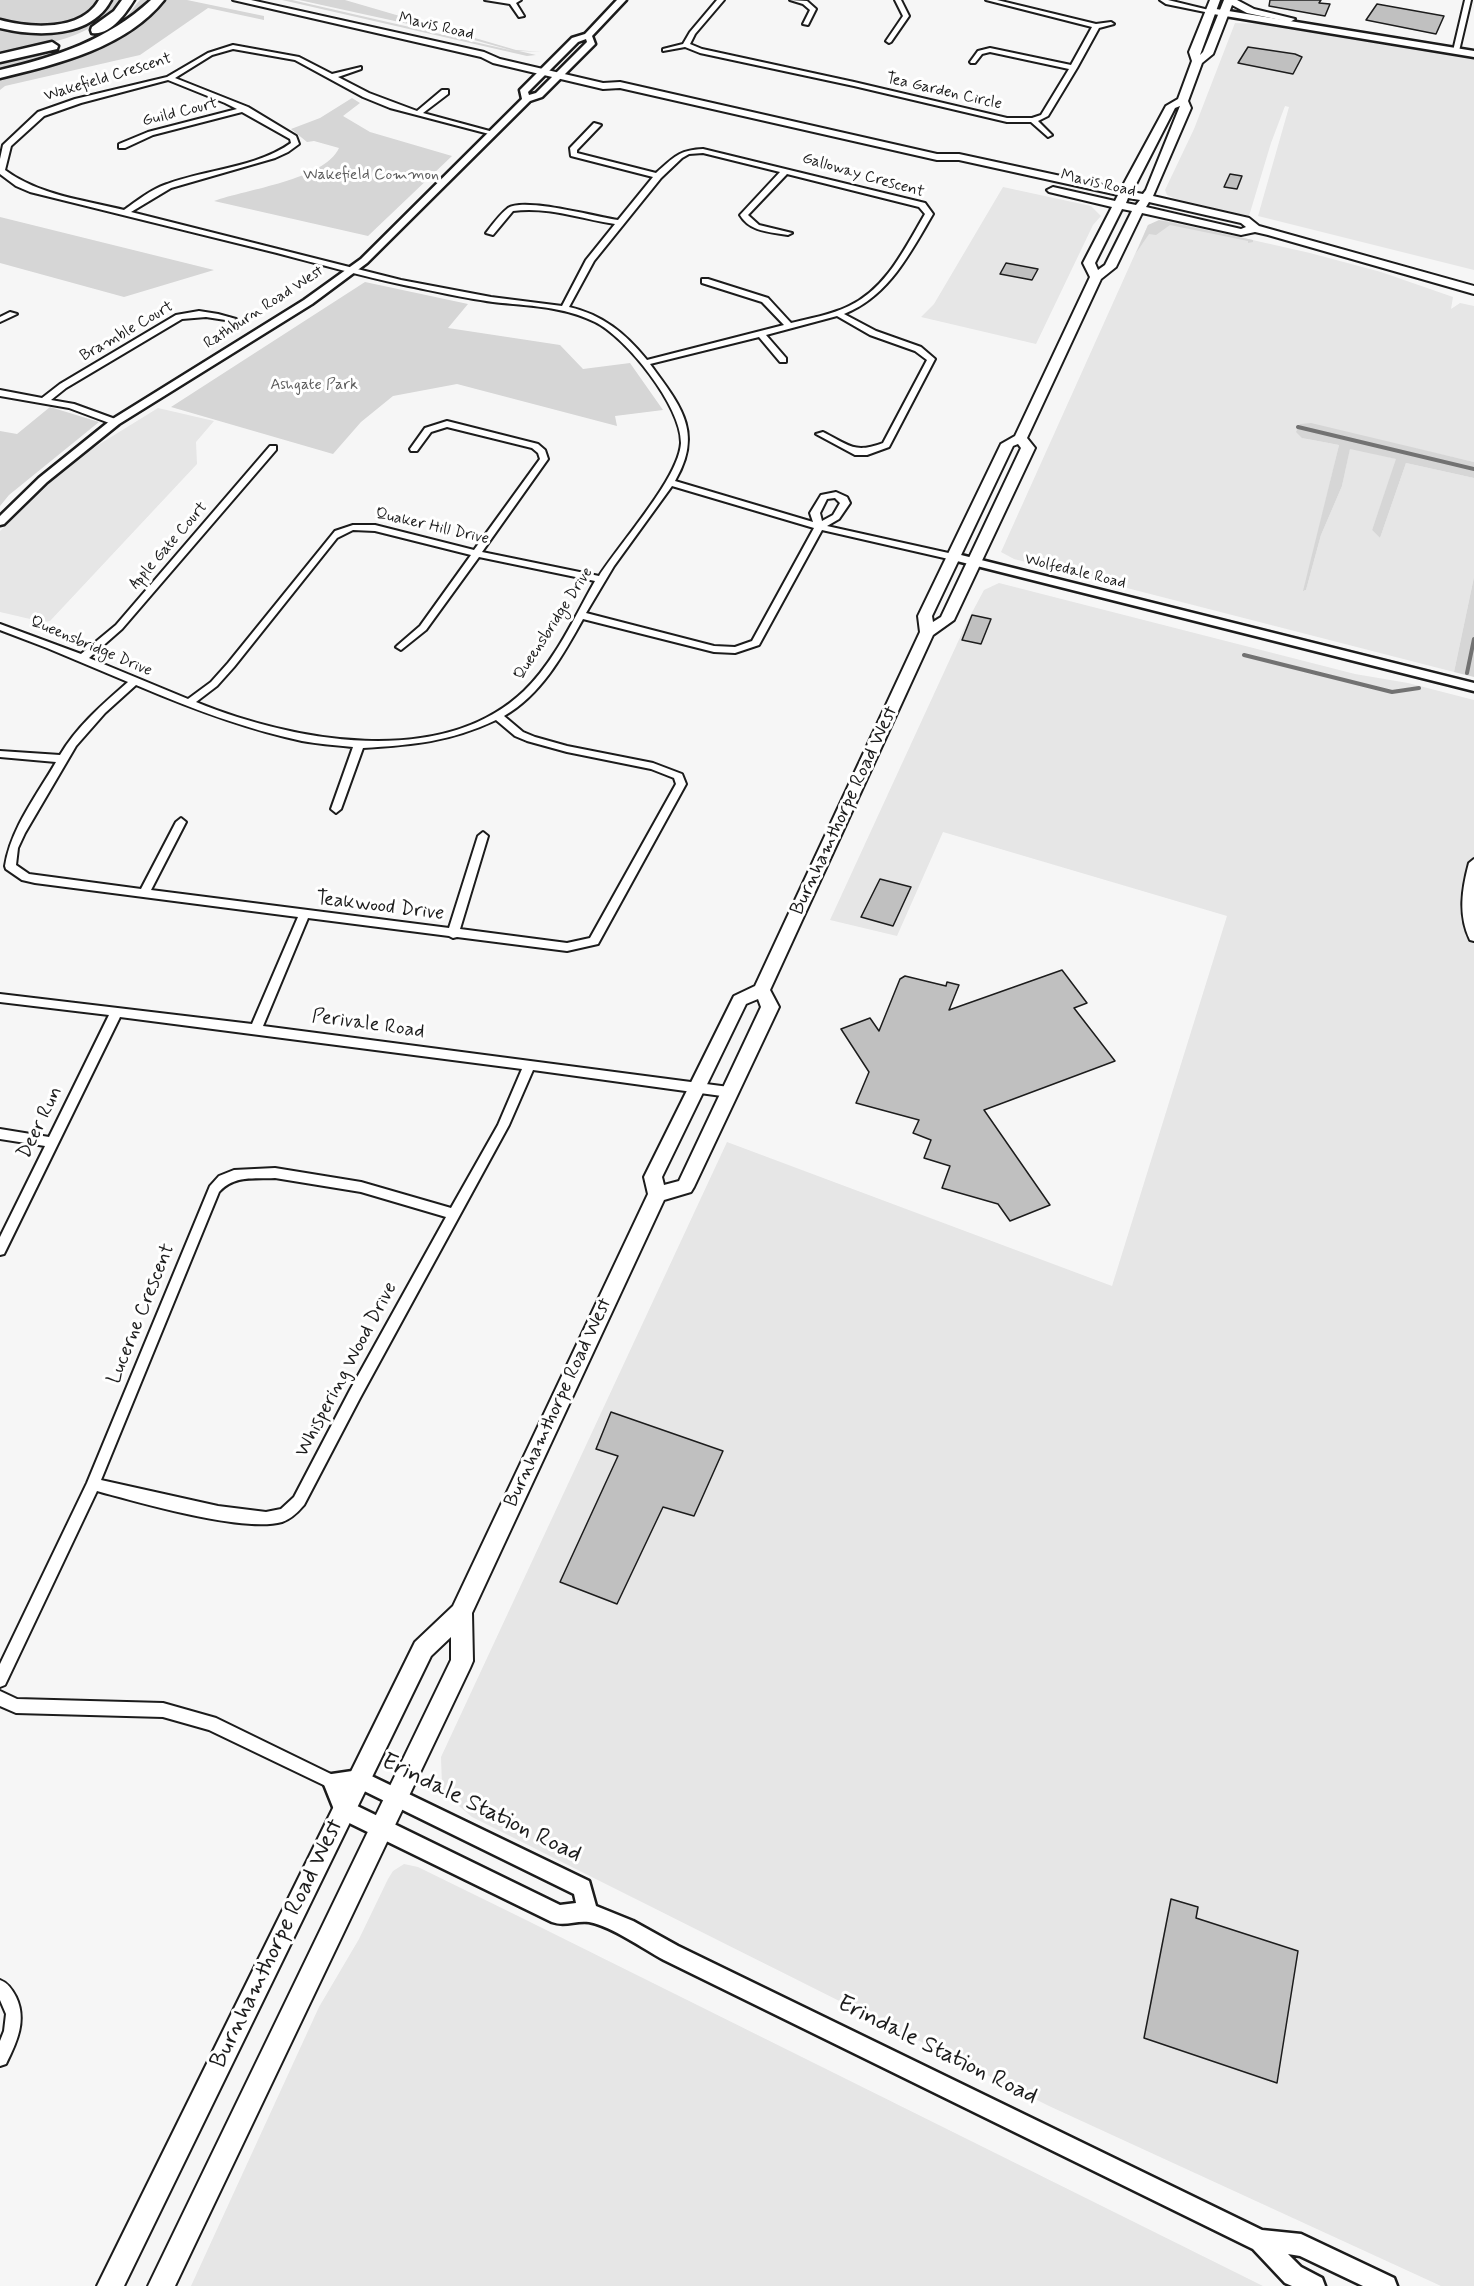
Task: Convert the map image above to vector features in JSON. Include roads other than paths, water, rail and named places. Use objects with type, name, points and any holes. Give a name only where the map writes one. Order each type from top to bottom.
[{"type":"highway","points":[[0,24],[26,29],[64,26],[93,16],[100,10],[105,0]]},
{"type":"highway","points":[[0,74],[43,63],[91,46],[136,20],[158,0]]},
{"type":"highway","points":[[0,58],[77,39],[107,24],[128,2]]},
{"type":"main road","name":"Mavis Road","points":[[239,0],[484,55],[497,61],[547,68],[603,86],[620,85],[937,157],[959,157],[1245,220],[1255,229],[1474,290]]},
{"type":"main road","name":"Burnhamthorpe Road West","points":[[110,2286],[423,1649],[461,1613],[657,1194],[653,1177],[740,1000],[762,990],[927,632],[925,616],[1008,444],[1020,438],[1096,277],[1110,267],[1138,210],[1152,189],[1186,108],[1183,101],[1197,61],[1194,52],[1212,6]]},
{"type":"main road","name":"Burnhamthorpe Road West","points":[[1197,61],[1208,54],[1227,6]]},
{"type":"main road","points":[[1227,6],[1290,19]]},
{"type":"main road","name":"Burnhamthorpe Road West","points":[[1096,277],[1089,262],[1171,106],[1183,101]]},
{"type":"main road","name":"Mavis Road","points":[[937,157],[951,166],[1138,210],[1241,232],[1255,229]]},
{"type":"main road","name":"Burnhamthorpe Road West","points":[[927,632],[947,620],[1028,448],[1020,438]]},
{"type":"main road","points":[[657,1194],[685,1187],[770,1007],[762,990]]},
{"type":"main road","name":"Burnhamthorpe Road West","points":[[161,2286],[462,1661],[461,1613]]},
{"type":"street","points":[[488,0],[515,1],[521,16]]},
{"type":"street","name":"Rathburn Road West","points":[[527,99],[523,92],[575,40],[588,36],[622,0]]},
{"type":"street","points":[[665,50],[686,45],[692,33],[721,0]]},
{"type":"street","points":[[793,0],[805,2],[814,10],[806,24]]},
{"type":"street","points":[[889,41],[906,16],[898,0]]},
{"type":"street","points":[[989,0],[1096,26],[1111,24]]},
{"type":"street","points":[[1163,0],[1168,3],[1227,6],[1457,48],[1474,54]]},
{"type":"street","points":[[1174,0],[1212,6]]},
{"type":"street","points":[[1457,48],[1468,0]]},
{"type":"street","points":[[1290,19],[1474,49]]},
{"type":"street","points":[[1048,135],[1033,120],[1044,116],[1074,68],[1096,26]]},
{"type":"street","name":"Rathburn Road West","points":[[0,522],[43,480],[115,422],[308,302],[352,270],[391,237],[527,99],[539,95],[592,42],[588,36]]},
{"type":"street","name":"Tea Garden Circle","points":[[686,45],[700,51],[1006,120],[1033,120]]},
{"type":"street","name":"Wakefield Crescent","points":[[352,270],[33,190],[0,171],[7,145],[41,114],[78,101],[169,78],[210,54],[233,47],[297,58],[366,95],[417,114],[493,133]]},
{"type":"street","points":[[973,62],[980,52],[990,50],[1074,68]]},
{"type":"street","points":[[334,76],[359,68]]},
{"type":"street","points":[[124,213],[167,187],[206,174],[277,156],[295,144],[293,138],[245,109],[216,95],[169,78]]},
{"type":"street","points":[[417,114],[445,92]]},
{"type":"street","name":"Guild Court","points":[[122,146],[136,138],[245,109]]},
{"type":"street","points":[[597,125],[573,150],[574,154],[658,176]]},
{"type":"street","name":"Galloway Crescent","points":[[564,309],[590,260],[658,176],[679,156],[703,151],[786,170],[914,202],[922,205],[929,214],[891,275],[869,297],[837,313],[644,363]]},
{"type":"street","points":[[786,170],[744,215],[747,221],[754,225],[788,233]]},
{"type":"street","points":[[490,233],[511,209],[516,208],[534,208],[620,224]]},
{"type":"street","name":"Queensbridge Drive","points":[[0,627],[83,658],[134,682],[217,715],[277,732],[328,741],[414,742],[468,728],[513,706],[537,683],[581,615],[601,579],[668,482],[683,454],[685,429],[676,408],[622,336],[610,327],[564,309],[460,294],[352,270]]},
{"type":"street","points":[[705,281],[765,300],[789,326]]},
{"type":"street","name":"Bramble Court","points":[[44,401],[63,386],[179,317],[190,313],[206,313],[231,319]]},
{"type":"street","points":[[820,434],[855,452],[867,452],[886,445],[931,359],[918,349],[873,333],[837,313]]},
{"type":"street","points":[[0,320],[13,314]]},
{"type":"street","points":[[761,334],[783,360]]},
{"type":"street","points":[[0,393],[71,406],[115,422]]},
{"type":"street","points":[[401,647],[423,628],[544,459],[542,452],[536,446],[447,424],[428,430],[414,449]]},
{"type":"street","name":"Apple Gate Court","points":[[83,658],[119,627],[273,448]]},
{"type":"street","name":"Wolfedale Road","points":[[668,482],[819,527],[953,557],[1474,687]]},
{"type":"street","points":[[581,615],[714,649],[730,651],[744,649],[756,643],[819,527]]},
{"type":"street","name":"Quaker Hill Drive","points":[[189,703],[214,684],[231,665],[334,536],[342,530],[375,528],[475,553],[601,579]]},
{"type":"street","name":"Teakwood Drive","points":[[134,682],[80,734],[16,841],[5,867],[35,879],[453,934],[567,947],[594,941],[681,784],[678,776],[662,769],[531,740],[519,734],[496,715]]},
{"type":"street","points":[[336,809],[359,743]]},
{"type":"street","points":[[0,753],[63,759]]},
{"type":"street","points":[[145,892],[181,822]]},
{"type":"street","points":[[453,934],[483,836]]},
{"type":"street","points":[[1474,863],[1467,884],[1469,926],[1474,937]]},
{"type":"street","points":[[256,1029],[304,915]]},
{"type":"street","name":"Perivale Road","points":[[0,998],[256,1029],[729,1092]]},
{"type":"street","name":"Deer Run","points":[[0,1250],[116,1013]]},
{"type":"street","name":"Whispering Wood Drive","points":[[93,1484],[185,1506],[253,1517],[282,1516],[299,1501],[454,1214],[511,1114],[528,1067]]},
{"type":"street","points":[[0,1134],[53,1142]]},
{"type":"street","name":"Lucerne Crescent","points":[[0,1680],[93,1484],[214,1189],[223,1179],[243,1172],[275,1173],[361,1188],[454,1214]]},
{"type":"street","points":[[0,1698],[16,1706],[129,1708],[173,1713],[211,1723],[332,1782],[344,1810]]},
{"type":"street","name":"Erindale Station Road","points":[[332,1782],[359,1779],[582,1888],[588,1912]]},
{"type":"street","name":"Erindale Station Road","points":[[344,1810],[559,1915],[588,1912],[626,1928],[671,1953],[1261,2241],[1301,2245],[1386,2286]]},
{"type":"street","points":[[0,1988],[14,2011],[15,2026],[0,2058]]},
{"type":"street","name":"Erindale Station Road","points":[[1261,2241],[1293,2275],[1314,2286]]},
{"type":"waterway","points":[[1298,427],[1474,469]]},
{"type":"waterway","points":[[1467,673],[1474,639]]},
{"type":"waterway","points":[[1244,655],[1392,692],[1419,688]]},
{"type":"park label","name":"Wakefield Common","points":[[371,176]]},
{"type":"park label","name":"Ashgate Park","points":[[314,386]]}]
